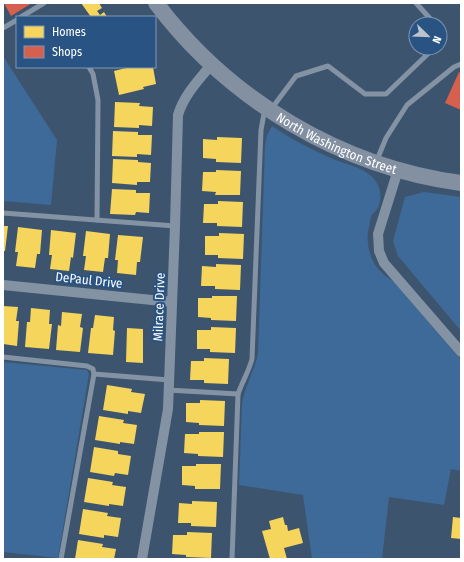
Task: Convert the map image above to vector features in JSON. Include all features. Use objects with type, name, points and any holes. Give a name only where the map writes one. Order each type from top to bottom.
[{"type":"main road","name":"North Washington Street","points":[[156,3],[173,24],[211,65],[268,109],[324,141],[398,170]]},
{"type":"main road","points":[[398,170],[461,182]]},
{"type":"street","name":"Milrace Drive","points":[[142,559],[168,408],[178,115],[180,106],[188,92],[211,65]]},
{"type":"street","name":"North Washington Street","points":[[398,170],[378,234],[379,251],[384,262],[461,352]]},
{"type":"street","name":"DePaul Drive","points":[[3,284],[172,302]]},
{"type":"lane","points":[[23,16],[44,3]]},
{"type":"lane","points":[[416,3],[428,16]]},
{"type":"lane","points":[[3,28],[16,21]]},
{"type":"lane","points":[[232,559],[238,394],[250,368],[252,359],[261,130],[268,109],[296,76],[328,66],[365,94],[386,94],[426,56]]},
{"type":"lane","points":[[376,162],[386,138],[407,105],[454,67],[461,64]]},
{"type":"lane","points":[[90,68],[93,74],[98,100],[97,220]]},
{"type":"lane","points":[[3,213],[175,226]]},
{"type":"lane","points":[[3,357],[87,366],[92,369],[94,374],[61,559]]},
{"type":"lane","points":[[94,374],[169,380]]},
{"type":"lane","points":[[168,390],[238,394]]},
{"type":"shaded area","points":[[3,56],[57,140],[51,205],[3,201]]},
{"type":"shaded area","points":[[272,126],[316,151],[366,172],[375,180],[380,191],[380,203],[376,211],[372,214],[368,233],[368,245],[371,257],[377,268],[394,282],[461,360],[461,471],[451,469],[444,505],[389,497],[382,559],[312,559],[303,495],[239,485],[242,404],[258,354],[265,146],[267,135]]},
{"type":"shaded area","points":[[424,192],[461,197],[461,331],[398,256],[393,241],[405,197]]},
{"type":"shaded area","points":[[3,362],[87,370],[89,374],[58,558],[3,552]]},
{"type":"building: Homes","points":[[81,3],[99,3],[102,8],[97,11],[100,15],[104,12],[106,16],[90,16]]},
{"type":"building: Homes","points":[[126,68],[153,68],[156,84],[143,87],[144,89],[119,95],[114,71]]},
{"type":"building: Homes","points":[[115,102],[140,103],[139,106],[153,107],[152,126],[139,125],[139,128],[114,127]]},
{"type":"building: Homes","points":[[113,131],[138,132],[138,135],[152,135],[151,155],[137,154],[137,157],[112,156]]},
{"type":"building: Homes","points":[[217,137],[242,138],[241,163],[216,162],[216,159],[203,158],[203,139],[217,140]]},
{"type":"building: Homes","points":[[113,159],[138,160],[138,162],[151,163],[150,182],[137,182],[137,185],[112,183]]},
{"type":"building: Homes","points":[[216,170],[241,171],[240,195],[215,195],[216,192],[202,191],[203,172],[216,172]]},
{"type":"building: Homes","points":[[112,189],[136,190],[136,193],[150,193],[149,213],[136,212],[135,215],[110,214]]},
{"type":"building: Homes","points":[[218,201],[243,202],[242,227],[217,226],[217,223],[203,223],[204,204],[218,204]]},
{"type":"building: Homes","points":[[3,226],[8,226],[5,251],[3,251]]},
{"type":"building: Homes","points":[[18,227],[42,230],[40,254],[37,254],[35,268],[16,266],[18,252],[15,252]]},
{"type":"building: Homes","points":[[51,230],[76,233],[73,258],[71,257],[69,271],[50,269],[52,255],[49,255]]},
{"type":"building: Homes","points":[[86,231],[110,234],[108,258],[105,258],[103,272],[84,270],[86,256],[83,256]]},
{"type":"building: Homes","points":[[219,233],[244,234],[243,259],[218,258],[218,255],[205,255],[205,236],[219,236]]},
{"type":"building: Homes","points":[[118,235],[143,237],[140,262],[137,262],[136,275],[117,273],[118,260],[115,260]]},
{"type":"building: Homes","points":[[216,264],[241,265],[240,290],[215,289],[215,286],[201,286],[202,266],[216,267]]},
{"type":"building: Homes","points":[[212,296],[237,296],[236,321],[211,320],[211,318],[198,317],[198,298],[212,298]]},
{"type":"building: Homes","points":[[3,306],[18,307],[16,321],[19,321],[17,346],[3,344]]},
{"type":"building: Homes","points":[[31,308],[50,310],[49,324],[52,324],[49,349],[25,347],[27,322],[30,322]]},
{"type":"building: Homes","points":[[62,312],[82,314],[80,327],[83,328],[80,352],[56,350],[58,325],[61,326]]},
{"type":"building: Homes","points":[[95,315],[114,317],[113,330],[115,331],[113,355],[88,353],[91,328],[93,328]]},
{"type":"building: Homes","points":[[211,327],[236,328],[235,353],[210,352],[210,349],[197,349],[197,330],[211,330]]},
{"type":"building: Homes","points":[[127,328],[143,329],[143,363],[126,362]]},
{"type":"building: Homes","points":[[204,358],[229,359],[228,384],[204,383],[204,380],[190,380],[191,361],[204,361]]},
{"type":"building: Homes","points":[[107,385],[132,389],[131,392],[145,394],[141,413],[128,411],[128,414],[103,410]]},
{"type":"building: Homes","points":[[200,400],[225,401],[224,426],[199,425],[199,423],[186,422],[186,403],[200,403]]},
{"type":"building: Homes","points":[[99,416],[124,420],[123,423],[137,425],[134,444],[120,442],[120,444],[95,440]]},
{"type":"building: Homes","points":[[199,432],[224,432],[223,457],[198,456],[198,454],[184,453],[185,434],[199,434]]},
{"type":"building: Homes","points":[[94,447],[118,451],[118,454],[131,456],[128,475],[115,473],[114,476],[90,472]]},
{"type":"building: Homes","points":[[196,464],[221,464],[220,489],[195,489],[195,486],[182,485],[182,466],[196,466]]},
{"type":"building: Homes","points":[[88,478],[113,482],[112,485],[126,487],[123,506],[109,504],[109,506],[84,502]]},
{"type":"building: Homes","points":[[192,501],[217,502],[216,527],[191,526],[191,523],[178,523],[179,503],[192,504]]},
{"type":"building: Homes","points":[[83,509],[108,513],[107,516],[121,518],[118,537],[104,535],[104,538],[79,534]]},
{"type":"building: Homes","points":[[283,517],[288,531],[299,528],[303,543],[284,548],[287,559],[270,559],[262,531],[271,529],[269,521]]},
{"type":"building: Homes","points":[[453,517],[461,518],[461,539],[451,538]]},
{"type":"building: Homes","points":[[187,532],[212,533],[211,558],[186,557],[186,555],[172,554],[173,535],[187,535]]},
{"type":"building: Homes","points":[[78,540],[103,544],[102,547],[116,549],[114,559],[75,559]]},
{"type":"building: Shops","points":[[4,3],[32,3],[11,16]]},
{"type":"building: Shops","points":[[459,72],[461,73],[461,110],[445,103]]}]
